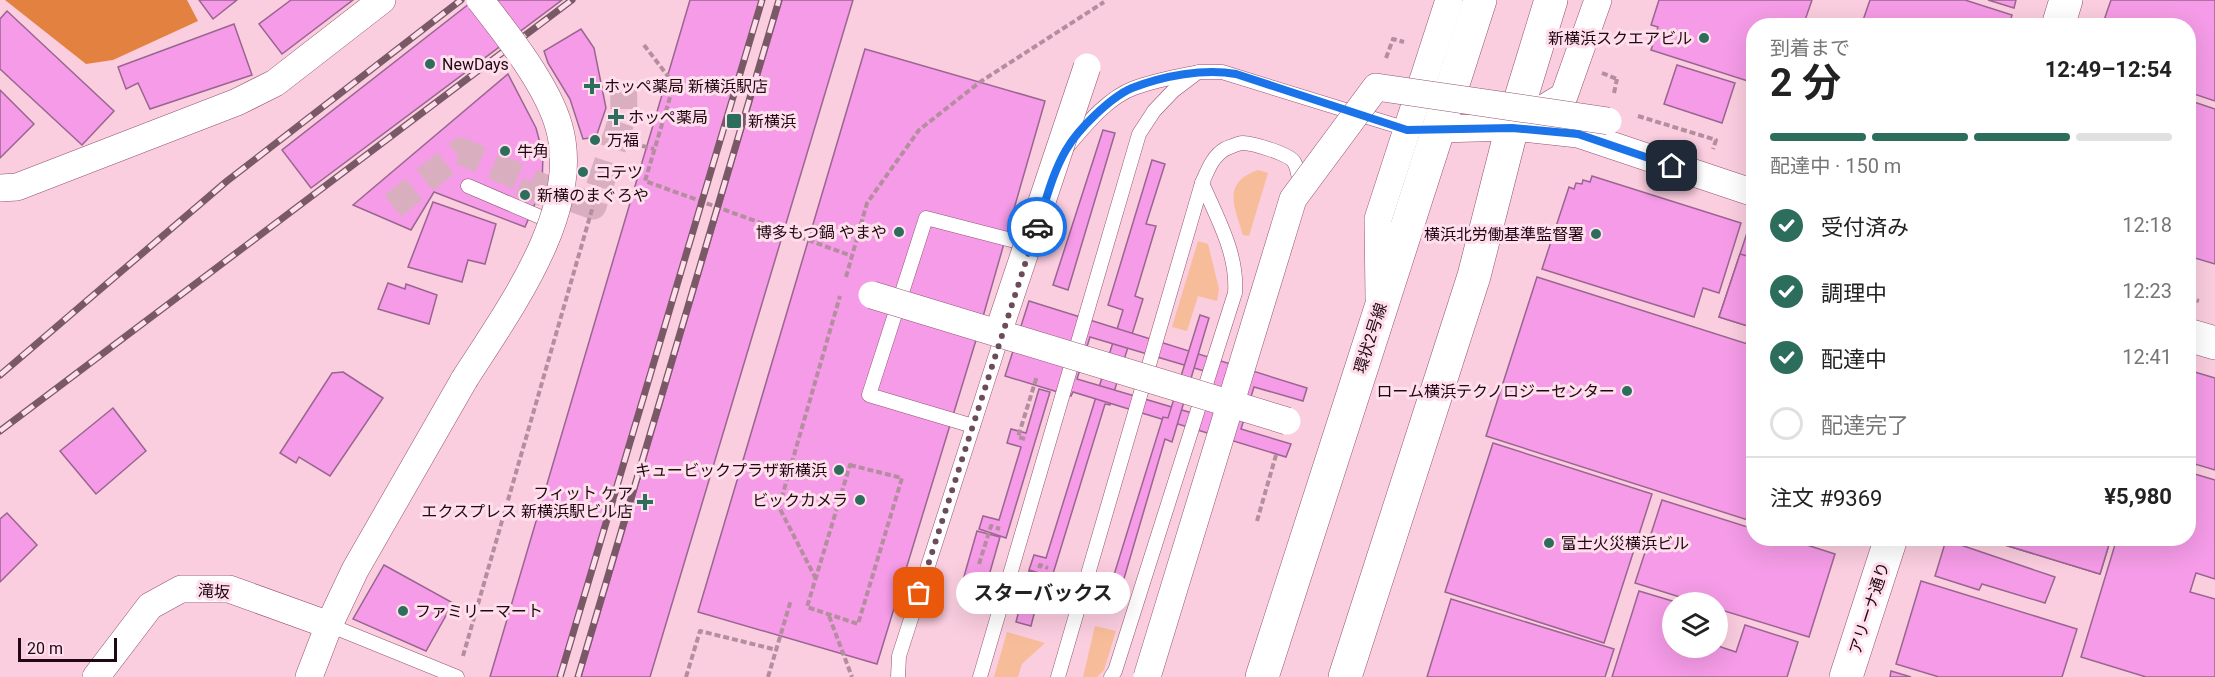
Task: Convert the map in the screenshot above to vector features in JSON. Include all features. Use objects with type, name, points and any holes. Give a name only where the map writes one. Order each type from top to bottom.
[{"type":"main road","name":"環状2号線","points":[[1262,677],[1480,0]]},
{"type":"main road","points":[[1345,677],[1474,276],[1512,128],[1551,0]]},
{"type":"main road","points":[[2060,18],[2066,0]]},
{"type":"main road","points":[[2196,337],[2215,343]]},
{"type":"main road","name":"アリーナ通り","points":[[1846,677],[1888,546]]},
{"type":"street","points":[[0,188],[17,187],[28,183],[237,102],[275,84],[382,0]]},
{"type":"street","points":[[309,677],[329,625],[355,570],[464,380],[510,306],[548,236],[559,201],[564,162],[559,127],[545,94],[480,0]]},
{"type":"street","points":[[1379,311],[1378,219],[1449,0]]},
{"type":"street","points":[[1512,128],[1564,96],[1598,0]]},
{"type":"street","points":[[998,333],[1086,67]]},
{"type":"street","points":[[1147,677],[1293,199],[1368,85],[1620,117]]},
{"type":"street","points":[[1439,129],[1512,128],[1578,134],[1746,190]]},
{"type":"street","points":[[872,295],[1287,421]]},
{"type":"street","name":"滝坂","points":[[96,677],[150,606],[181,589],[229,589],[329,625]]},
{"type":"lane","points":[[898,677],[899,656],[1054,174],[1067,148],[1089,122],[1116,98],[1132,88],[1209,71],[1236,74],[1407,130],[1439,129]]},
{"type":"lane","points":[[980,677],[1139,134],[1154,111],[1198,72]]},
{"type":"lane","points":[[1058,677],[1202,183],[1210,162],[1224,150],[1241,143],[1287,156],[1294,162],[1300,185],[1152,677]]},
{"type":"lane","points":[[1111,677],[1115,671],[1235,293],[1236,275],[1231,254],[1202,183]]},
{"type":"lane","points":[[468,186],[552,222]]},
{"type":"lane","points":[[972,426],[869,395],[926,218],[1031,245]]},
{"type":"lane","points":[[329,625],[457,677]]},
{"type":"path","points":[[644,45],[674,84],[645,181],[852,256]]},
{"type":"path","points":[[1598,72],[1617,79]]},
{"type":"path","points":[[1620,117],[1716,140],[1712,153]]},
{"type":"path","points":[[616,140],[654,149]]},
{"type":"path","points":[[457,677],[593,206]]},
{"type":"path","points":[[1018,437],[1032,390]]},
{"type":"path","points":[[1257,521],[1276,455]]},
{"type":"path","points":[[829,616],[858,624],[902,478],[850,465],[807,607],[829,616],[852,677]]},
{"type":"path","points":[[979,564],[991,526],[1000,529]]},
{"type":"path","points":[[1037,575],[1040,565],[1048,568]]},
{"type":"path","points":[[768,677],[791,600]]},
{"type":"path","points":[[686,677],[700,631],[777,650]]},
{"type":"shaded area","points":[[5,0],[187,0],[198,21],[113,60],[86,64]]},
{"type":"shaded area","points":[[1258,170],[1268,173],[1249,236],[1243,235],[1234,206],[1235,189],[1246,175]]},
{"type":"shaded area","points":[[1198,241],[1208,244],[1219,289],[1217,301],[1198,296],[1187,331],[1172,327]]},
{"type":"shaded area","points":[[1095,626],[1116,631],[1104,670],[1097,677],[1083,677]]},
{"type":"shaded area","points":[[1007,632],[1045,643],[1022,664],[1018,677],[994,677]]},
{"type":"building","points":[[199,0],[237,0],[213,19]]},
{"type":"building","points":[[291,0],[353,0],[282,54],[259,24]]},
{"type":"building","points":[[474,0],[562,0],[311,188],[282,150]]},
{"type":"building","points":[[690,0],[760,0],[558,677],[490,677]]},
{"type":"building","points":[[782,0],[853,0],[650,677],[581,677]]},
{"type":"building","name":"新横浜スクエアビル","points":[[1659,0],[1812,0],[1806,18],[1746,18],[1746,80],[1651,50],[1658,27],[1651,25]]},
{"type":"building","points":[[1870,0],[1965,0],[2012,15],[2011,18],[1864,18]]},
{"type":"building","points":[[1988,0],[2016,0],[2014,8]]},
{"type":"building","points":[[2111,0],[2215,0],[2215,101],[2196,95],[2196,18],[2105,18]]},
{"type":"building","points":[[7,11],[114,111],[82,145],[0,69],[0,19]]},
{"type":"building","points":[[234,24],[252,75],[150,109],[138,83],[126,89],[118,67]]},
{"type":"building","points":[[581,29],[594,48],[606,108],[596,137],[583,139],[570,99],[548,63],[544,51]]},
{"type":"building","name":"キュービックプラザ新横浜","points":[[865,49],[1045,101],[980,327],[877,664],[698,612]]},
{"type":"building","points":[[1677,65],[1735,83],[1722,123],[1664,104]]},
{"type":"building","points":[[508,74],[536,128],[543,154],[542,187],[525,227],[434,192],[411,230],[353,205]]},
{"type":"building","points":[[0,90],[34,124],[0,158]]},
{"type":"building","points":[[2196,103],[2215,109],[2215,264],[2196,258]]},
{"type":"building","points":[[1103,130],[1115,133],[1068,290],[1053,285]]},
{"type":"building","points":[[1152,160],[1165,164],[1146,224],[1156,226],[1135,296],[1143,299],[1110,405],[1105,404],[1052,577],[1029,570],[1034,555],[1046,558],[1123,310],[1108,305]]},
{"type":"building","points":[[1592,176],[1741,223],[1719,293],[1703,288],[1694,317],[1542,269],[1569,187],[1574,189],[1576,183],[1582,184],[1583,180],[1590,182]]},
{"type":"building","points":[[433,202],[496,224],[485,264],[468,260],[462,282],[408,267]]},
{"type":"building","points":[[1746,236],[1746,325],[1719,317]]},
{"type":"building","points":[[1740,254],[1746,256],[1746,325],[1719,317]]},
{"type":"building","name":"ローム横浜テクノロジーセンター","points":[[1537,277],[1746,343],[1746,519],[1486,436]]},
{"type":"building","points":[[388,283],[405,289],[406,284],[437,295],[429,324],[378,309]]},
{"type":"building","points":[[1029,301],[1307,388],[1303,401],[1254,387],[1241,429],[1291,444],[1286,457],[1073,392],[1071,396],[1005,376]],"holes":[[[1090,337],[1211,373],[1199,415],[1077,379]]]},
{"type":"building","points":[[1200,315],[1209,318],[1172,442],[1165,439],[1123,582],[1113,578],[1163,417],[1168,418]]},
{"type":"building","points":[[343,372],[383,398],[330,476],[299,457],[296,463],[280,453],[332,373]]},
{"type":"building","points":[[2196,372],[2215,378],[2215,470],[2196,464]]},
{"type":"building","points":[[1039,389],[1050,392],[1006,538],[979,529],[983,516],[999,520],[1021,447],[1007,443],[1011,429],[1026,433]]},
{"type":"building","points":[[113,408],[146,451],[96,494],[60,451]]},
{"type":"building","name":"富士火災横浜ビル","points":[[1493,443],[1652,494],[1604,643],[1445,592]]},
{"type":"building","points":[[2196,474],[2215,480],[2215,579],[2196,573],[2190,592],[2215,599],[2215,677],[2146,677],[2081,657],[2115,546],[2196,546]]},
{"type":"building","points":[[1662,500],[1746,526],[1746,546],[1810,546],[1835,554],[1809,637],[1728,612],[1728,592],[1664,592],[1635,583]]},
{"type":"building","points":[[7,513],[37,545],[0,582],[0,519]]},
{"type":"building","points":[[977,531],[1000,537],[982,600],[959,594]]},
{"type":"building","points":[[1944,546],[1964,546],[2055,577],[2045,603],[1982,584],[1979,590],[1935,576]]},
{"type":"building","points":[[2008,546],[2109,546],[2100,574]]},
{"type":"building","points":[[2008,546],[2109,546],[2100,574]]},
{"type":"building","name":"ファミリーマート","points":[[384,565],[453,603],[426,651],[353,619]]},
{"type":"building","points":[[1029,571],[1044,575],[1031,626],[1016,622]]},
{"type":"building","points":[[1921,581],[2077,629],[2062,677],[1939,677],[1896,664]]},
{"type":"building","points":[[1639,591],[1662,598],[1662,658],[1728,658],[1728,649],[1736,652],[1745,625],[1798,642],[1787,677],[1612,677]]},
{"type":"building","points":[[1451,599],[1614,649],[1605,677],[1427,677]]},
{"type":"building","points":[[1891,671],[1911,677],[1890,677]]},
{"type":"tunnel","points":[[535,184],[593,206],[624,113],[623,69]]},
{"type":"tunnel","points":[[393,206],[461,151],[535,184],[527,200]]},
{"type":"railway","points":[[0,375],[227,181],[461,0]]},
{"type":"railway","points":[[0,431],[572,0]]},
{"type":"railway","points":[[560,677],[762,0]]},
{"type":"railway","points":[[578,677],[779,0]]},
{"type":"way so far","points":[[919,593],[1037,227]]},
{"type":"place","name":"新横浜スクエアビル","points":[[1704,38]]},
{"type":"place","name":"NewDays","points":[[430,64]]},
{"type":"place","name":"ホッペ薬局 新横浜駅店","points":[[592,86]]},
{"type":"place","name":"ホッペ薬局","points":[[616,117]]},
{"type":"place","name":"新横浜","points":[[734,121]]},
{"type":"place","name":"万福","points":[[595,140]]},
{"type":"place","name":"牛角","points":[[505,151]]},
{"type":"place","name":"コテツ","points":[[583,172]]},
{"type":"place","name":"新横のまぐろや","points":[[525,195]]},
{"type":"place","name":"博多もつ鍋 やまや","points":[[899,232]]},
{"type":"place","name":"横浜北労働基準監督署","points":[[1596,234]]},
{"type":"place","name":"ローム横浜テクノロジーセンター","points":[[1627,391]]},
{"type":"place","name":"キュービックプラザ新横浜","points":[[839,470]]},
{"type":"place","name":"ビックカメラ","points":[[860,500]]},
{"type":"place","name":"フィット ケア エクスプレス 新横浜駅ビル店","points":[[645,502]]},
{"type":"place","name":"富士火災横浜ビル","points":[[1549,543]]},
{"type":"place","name":"スターバックス","points":[[919,593]]},
{"type":"place","name":"ファミリーマート","points":[[403,611]]},
{"type":"route","points":[[1037,227],[1054,174],[1067,148],[1089,122],[1116,98],[1132,88],[1198,72],[1236,74],[1407,130],[1512,128],[1578,134],[1672,166]]}]
